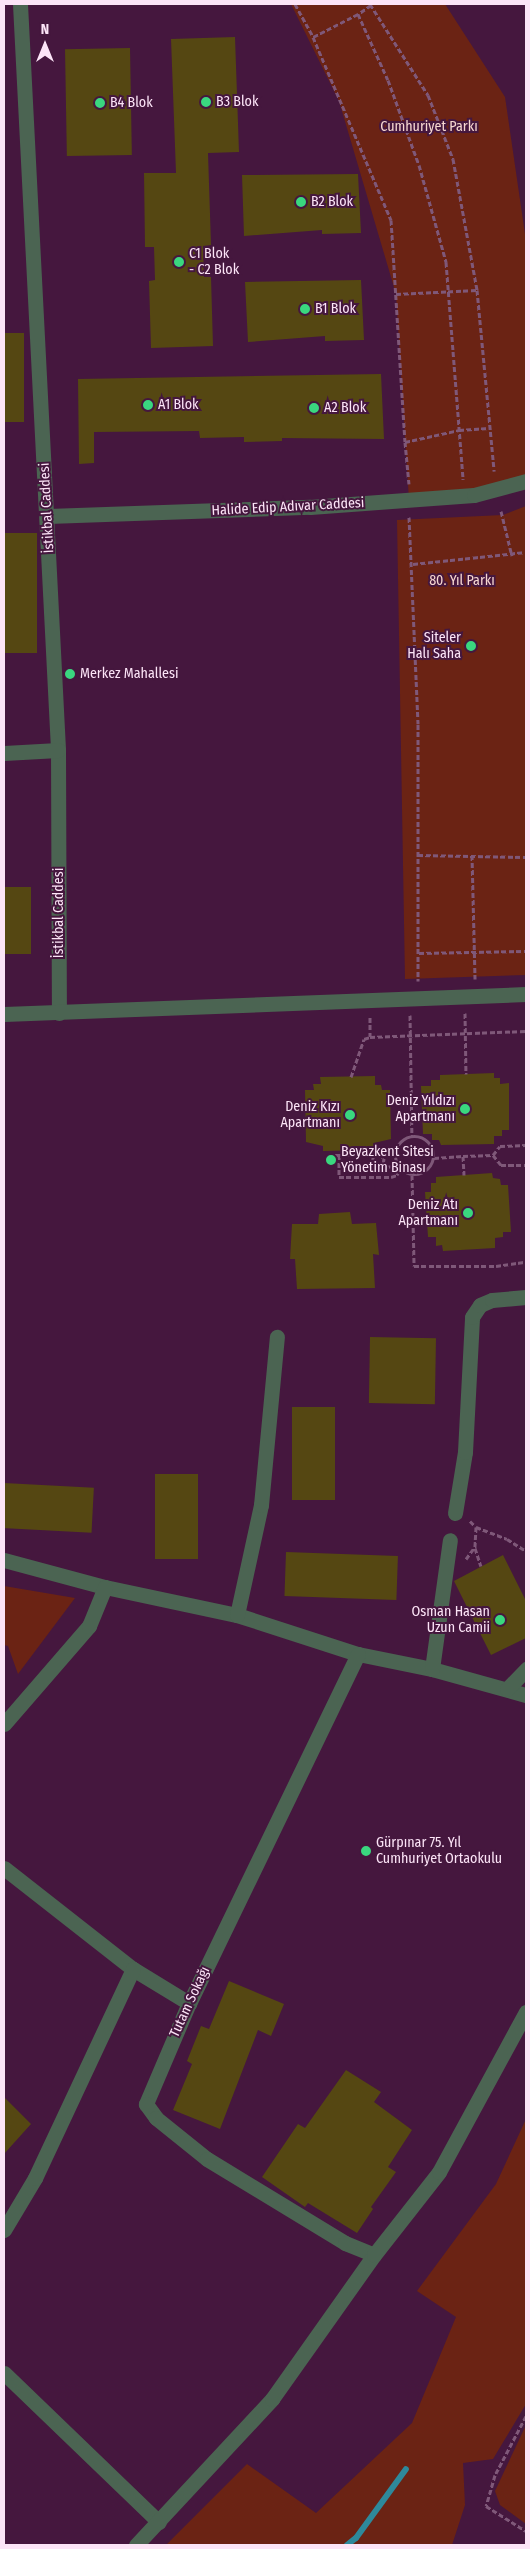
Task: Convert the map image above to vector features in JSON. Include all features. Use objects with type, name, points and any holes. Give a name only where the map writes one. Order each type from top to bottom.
[{"type":"street","name":"İstikbal Caddesi","points":[[20,4],[48,516],[58,750],[59,1013]]},
{"type":"street","name":"Halide Edip Adıvar Caddesi","points":[[48,516],[310,507],[474,495],[526,481]]},
{"type":"street","points":[[4,754],[58,750]]},
{"type":"street","points":[[4,1014],[526,994]]},
{"type":"street","points":[[456,1513],[465,1452],[472,1318],[480,1305],[492,1300],[526,1297]]},
{"type":"street","points":[[237,1615],[261,1505],[278,1337]]},
{"type":"street","points":[[432,1669],[450,1540]]},
{"type":"street","points":[[4,1560],[105,1587],[237,1615],[358,1654],[432,1669],[526,1695]]},
{"type":"street","points":[[4,1724],[89,1626],[105,1587]]},
{"type":"street","name":"Tutam Sokağı","points":[[358,1654],[190,2003],[146,2104],[156,2118],[207,2159],[345,2243],[374,2255]]},
{"type":"street","points":[[507,1689],[526,1669]]},
{"type":"street","points":[[4,1868],[133,1969],[190,2003]]},
{"type":"street","points":[[4,2230],[36,2178],[133,1969]]},
{"type":"street","points":[[136,2545],[272,2399],[374,2255],[439,2172],[526,2012]]},
{"type":"street","points":[[4,2373],[159,2522]]},
{"type":"path","points":[[295,4],[313,37],[391,220],[405,442],[410,486]]},
{"type":"path","points":[[313,37],[358,14],[371,4],[428,95],[453,159],[477,290],[496,489]]},
{"type":"path","points":[[358,14],[388,80],[419,165],[446,262],[463,487]]},
{"type":"path","points":[[396,294],[449,289],[477,290]]},
{"type":"path","points":[[405,442],[459,430],[489,428]]},
{"type":"path","points":[[501,511],[512,556]]},
{"type":"path","points":[[409,516],[418,724],[419,952],[417,986]]},
{"type":"path","points":[[412,564],[512,556],[526,552]]},
{"type":"path","points":[[418,855],[526,857]]},
{"type":"path","points":[[472,855],[475,985]]},
{"type":"path","points":[[419,952],[526,951]]},
{"type":"path","points":[[465,1013],[466,1074]]},
{"type":"path","points":[[410,1014],[412,1136]]},
{"type":"path","points":[[370,1015],[370,1037]]},
{"type":"path","points":[[351,1077],[364,1039],[370,1037],[465,1032],[526,1032]]},
{"type":"path","points":[[399,1167],[395,1154],[401,1141],[412,1136],[428,1142],[434,1158]]},
{"type":"path","points":[[493,1155],[500,1146],[526,1145]]},
{"type":"path","points":[[373,1154],[373,1167],[399,1167],[412,1175],[424,1172],[434,1158]]},
{"type":"path","points":[[379,1154],[384,1158],[380,1167]]},
{"type":"path","points":[[395,1154],[337,1155],[339,1177],[391,1177],[399,1167]]},
{"type":"path","points":[[434,1158],[493,1155]]},
{"type":"path","points":[[493,1155],[501,1165],[526,1165]]},
{"type":"path","points":[[463,1156],[464,1175]]},
{"type":"path","points":[[412,1175],[414,1266],[496,1266],[526,1262]]},
{"type":"path","points":[[456,1513],[464,1515],[476,1528],[507,1539],[526,1551]]},
{"type":"path","points":[[476,1528],[475,1548],[481,1566]]},
{"type":"path","points":[[526,2416],[495,2475],[486,2506],[526,2531]]},
{"type":"green space","name":"Cumhuriyet Parkı","points":[[291,4],[445,4],[505,97],[526,241],[526,480],[409,500],[396,294],[339,101]]},
{"type":"green space","name":"80. Yıl Parkı","points":[[526,506],[526,975],[405,979],[397,520],[503,515]]},
{"type":"green space","points":[[4,1586],[75,1598],[18,1674],[8,1646],[4,1645]]},
{"type":"green space","points":[[526,2119],[526,2404],[493,2459],[463,2463],[465,2505],[452,2545],[166,2545],[247,2464],[316,2513],[412,2423],[456,2317],[417,2291],[496,2184]]},
{"type":"green space","points":[[526,2425],[526,2524],[500,2505],[495,2491]]},
{"type":"building","points":[[235,37],[239,152],[208,153],[211,245],[203,246],[204,277],[211,277],[213,346],[151,348],[149,281],[155,280],[154,247],[145,247],[144,173],[176,173],[171,39]]},
{"type":"building","name":"B4 Blok","points":[[130,48],[132,155],[67,156],[65,49]]},
{"type":"building","name":"B2 Blok","points":[[358,174],[361,233],[322,234],[322,230],[244,236],[242,175]]},
{"type":"building","name":"B1 Blok","points":[[361,280],[364,340],[325,341],[325,336],[248,342],[245,282]]},
{"type":"building","points":[[4,333],[24,333],[24,422],[4,422]]},
{"type":"building","points":[[381,374],[384,439],[282,438],[282,441],[244,442],[244,437],[200,438],[199,431],[94,432],[94,463],[79,464],[78,379]]},
{"type":"building","points":[[4,533],[37,533],[37,653],[4,653]]},
{"type":"building","points":[[4,887],[31,887],[31,954],[4,954]]},
{"type":"building","name":"Deniz Yıldızı Apartmanı","points":[[494,1073],[494,1078],[500,1078],[500,1084],[509,1083],[509,1130],[502,1130],[502,1136],[494,1136],[494,1144],[441,1145],[439,1140],[432,1140],[432,1134],[423,1134],[421,1086],[431,1086],[431,1080],[440,1080],[440,1075]]},
{"type":"building","name":"Deniz Kızı Apartmanı","points":[[375,1076],[375,1085],[381,1085],[382,1090],[390,1090],[391,1139],[374,1143],[374,1150],[323,1151],[323,1146],[306,1142],[305,1090],[314,1090],[313,1084],[321,1084],[320,1077]]},
{"type":"building","name":"Deniz Atı Apartmanı","points":[[492,1173],[493,1178],[500,1179],[501,1185],[508,1185],[511,1232],[503,1232],[503,1237],[495,1238],[495,1248],[443,1251],[442,1245],[436,1246],[436,1237],[428,1237],[425,1192],[431,1192],[431,1183],[436,1183],[436,1177]]},
{"type":"building","points":[[350,1212],[352,1224],[376,1223],[379,1255],[373,1254],[375,1288],[297,1289],[295,1259],[290,1259],[292,1224],[318,1224],[319,1214]]},
{"type":"building","points":[[370,1337],[436,1338],[435,1404],[369,1403]]},
{"type":"building","points":[[292,1407],[335,1407],[335,1500],[292,1500]]},
{"type":"building","points":[[155,1474],[198,1474],[198,1559],[155,1559]]},
{"type":"building","points":[[4,1483],[94,1488],[92,1533],[4,1528]]},
{"type":"building","points":[[286,1552],[398,1556],[396,1600],[284,1596]]},
{"type":"building","name":"Osman Hasan Uzun Camii","points":[[503,1555],[526,1601],[526,1638],[491,1655],[454,1581]]},
{"type":"building","points":[[229,1981],[284,2004],[271,2036],[258,2030],[220,2129],[173,2110],[192,2064],[187,2061],[201,2026],[209,2029]]},
{"type":"building","points":[[346,2070],[381,2092],[374,2102],[412,2130],[388,2167],[396,2172],[371,2207],[373,2209],[357,2233],[308,2203],[305,2207],[262,2177],[298,2124],[305,2128]]},
{"type":"building","points":[[4,2097],[31,2124],[4,2154]]},
{"type":"waterway","points":[[347,2545],[356,2538],[406,2469]]},
{"type":"place","name":"B3 Blok","points":[[206,102]]},
{"type":"place","name":"B4 Blok","points":[[100,103]]},
{"type":"place","name":"B2 Blok","points":[[301,202]]},
{"type":"place","name":"C1 Blok - C2 Blok","points":[[179,262]]},
{"type":"place","name":"B1 Blok","points":[[305,309]]},
{"type":"place","name":"A1 Blok","points":[[148,405]]},
{"type":"place","name":"A2 Blok","points":[[314,408]]},
{"type":"place","name":"Siteler Halı Saha","points":[[471,646]]},
{"type":"place","name":"Merkez Mahallesi","points":[[70,674]]},
{"type":"place","name":"Deniz Yıldızı Apartmanı","points":[[465,1109]]},
{"type":"place","name":"Deniz Kızı Apartmanı","points":[[350,1115]]},
{"type":"place","name":"Beyazkent Sitesi Yönetim Binası","points":[[331,1160]]},
{"type":"place","name":"Deniz Atı Apartmanı","points":[[468,1213]]},
{"type":"place","name":"Osman Hasan Uzun Camii","points":[[500,1620]]},
{"type":"place","name":"Gürpınar 75. Yıl Cumhuriyet Ortaokulu","points":[[366,1851]]}]
